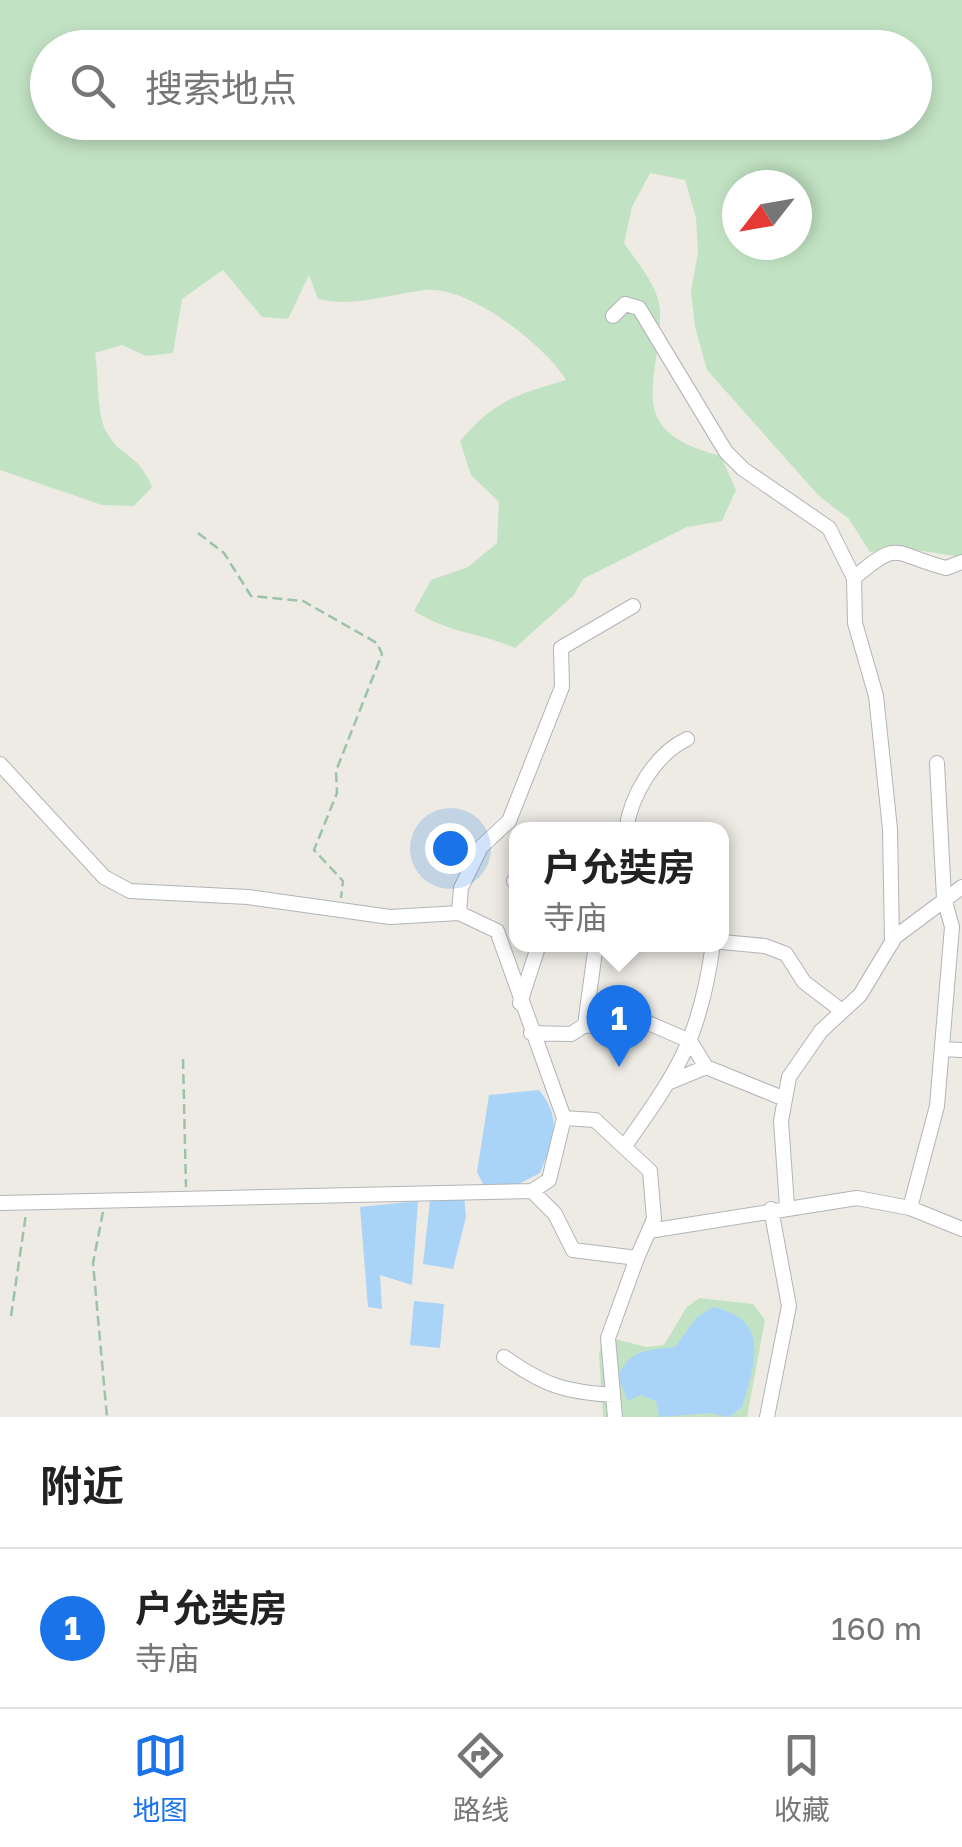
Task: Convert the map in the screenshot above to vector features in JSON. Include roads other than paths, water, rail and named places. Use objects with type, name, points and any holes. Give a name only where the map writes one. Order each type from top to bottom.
[{"type":"street","points":[[613,316],[625,304],[639,308],[726,452],[758,480],[828,528],[854,578],[855,623],[876,696],[890,829],[892,943]]},
{"type":"street","points":[[854,578],[886,551],[896,549],[946,568],[962,562]]},
{"type":"street","points":[[459,913],[460,888],[481,847],[508,822],[562,687],[561,648],[633,606]]},
{"type":"street","points":[[627,822],[648,776],[671,747],[687,739]]},
{"type":"street","points":[[910,1208],[937,1106],[952,927],[944,898],[936,763]]},
{"type":"street","points":[[0,764],[104,876],[130,891],[248,897],[390,917],[459,913],[497,931],[564,1118],[549,1180],[532,1192],[0,1203]]},
{"type":"street","points":[[767,1417],[789,1306],[779,1208],[781,1121],[789,1077],[821,1030],[860,995],[892,943],[944,898],[962,888]]},
{"type":"street","points":[[729,943],[766,946],[786,954],[804,982],[842,1011]]},
{"type":"street","points":[[520,1002],[536,952]]},
{"type":"street","points":[[585,1026],[595,952]]},
{"type":"street","points":[[624,1146],[670,1082],[690,1040],[705,1001],[712,952]]},
{"type":"street","points":[[531,1033],[571,1034],[585,1026],[630,1031],[646,1022],[690,1040],[706,1067],[785,1099]]},
{"type":"street","points":[[942,1049],[962,1050]]},
{"type":"street","points":[[670,1082],[706,1067]]},
{"type":"street","points":[[564,1118],[596,1120],[650,1171],[654,1219],[608,1338],[615,1417]]},
{"type":"street","points":[[532,1192],[554,1214],[573,1250],[637,1258]]},
{"type":"street","points":[[648,1231],[857,1198],[910,1208],[961,1224]]},
{"type":"street","points":[[504,1357],[537,1380],[565,1392],[613,1395]]},
{"type":"water","points":[[539,1090],[553,1121],[552,1140],[540,1173],[511,1188],[494,1184],[485,1188],[477,1172],[489,1095]]},
{"type":"water","points":[[464,1195],[466,1217],[453,1269],[423,1264],[430,1201]]},
{"type":"water","points":[[418,1201],[412,1285],[380,1275],[382,1309],[368,1307],[360,1207]]},
{"type":"water","points":[[414,1301],[444,1304],[440,1348],[410,1345]]},
{"type":"water","points":[[713,1307],[744,1321],[751,1332],[754,1359],[742,1407],[729,1417],[710,1413],[659,1417],[656,1401],[640,1395],[628,1401],[618,1377],[628,1361],[640,1353],[675,1347],[697,1317]]},
{"type":"place","name":"户允奘房","points":[[619,1067]]}]
